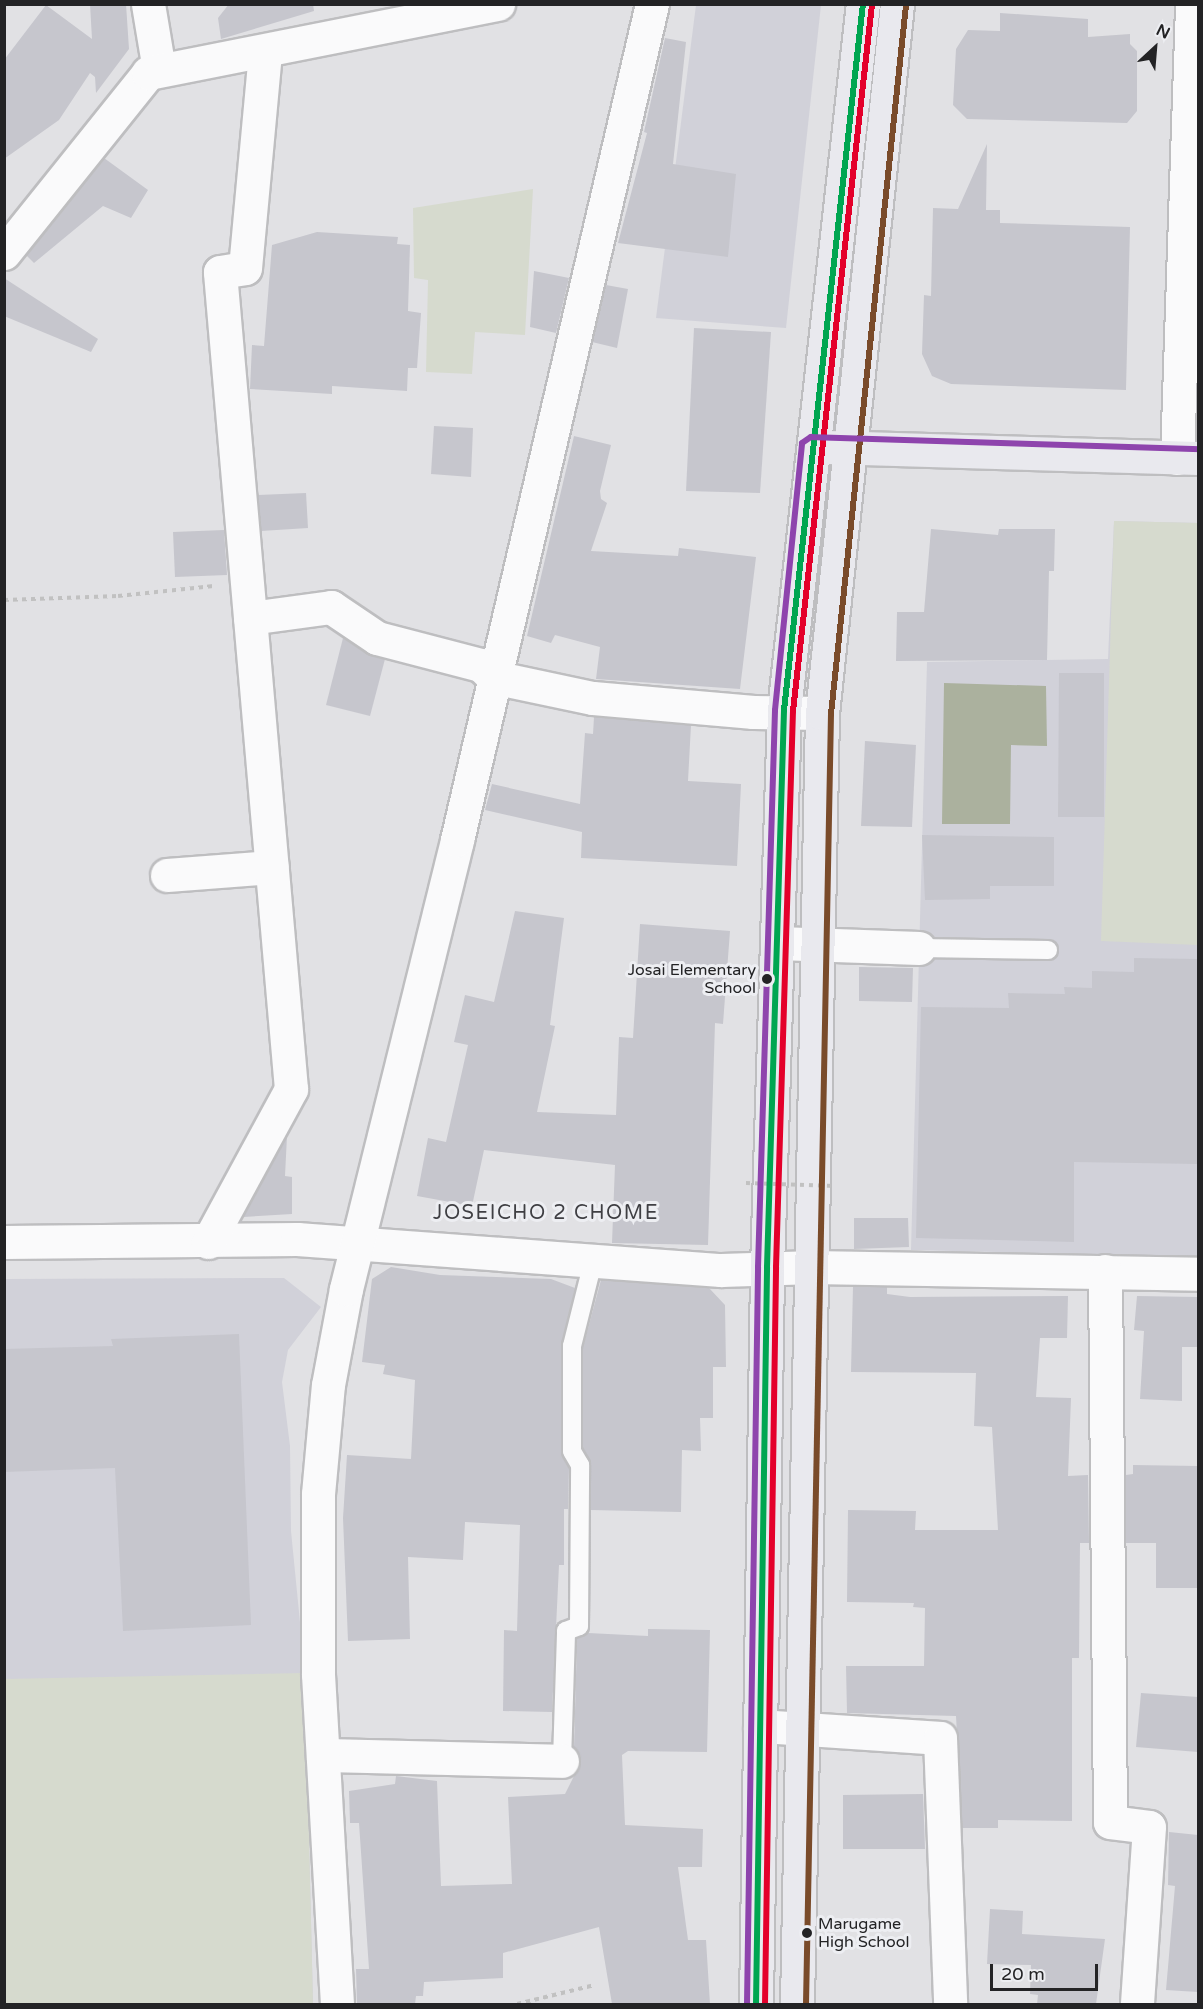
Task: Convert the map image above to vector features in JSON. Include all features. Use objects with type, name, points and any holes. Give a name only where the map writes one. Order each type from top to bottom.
[{"type":"main road","points":[[756,2004],[767,1267],[784,710],[811,446],[862,4]]},
{"type":"main road","points":[[796,2004],[814,1267],[822,713],[897,4]]},
{"type":"main road","points":[[811,446],[1188,458]]},
{"type":"street","points":[[148,4],[159,70]]},
{"type":"street","points":[[4,253],[148,73],[498,4]]},
{"type":"street","points":[[337,2004],[323,1755],[318,1494],[328,1385],[358,1246],[652,4]]},
{"type":"street","points":[[1188,458],[1192,4]]},
{"type":"street","points":[[208,1242],[291,1089],[220,272],[245,268],[265,51]]},
{"type":"street","points":[[250,618],[330,607],[377,638],[481,665],[493,677],[593,698],[753,712],[784,710],[822,713]]},
{"type":"street","points":[[167,875],[272,867]]},
{"type":"street","points":[[778,943],[919,948]]},
{"type":"street","points":[[4,1242],[208,1242],[297,1239],[358,1246],[721,1270],[814,1267],[1198,1274]]},
{"type":"street","points":[[1105,1271],[1110,1822],[1149,1827],[1137,2004]]},
{"type":"street","points":[[760,1726],[940,1738],[950,2004]]},
{"type":"street","points":[[323,1755],[562,1761]]},
{"type":"lane","points":[[919,948],[1048,950]]},
{"type":"lane","points":[[562,1761],[566,1631],[579,1626],[580,1465],[572,1451],[572,1346],[593,1262]]},
{"type":"path","points":[[4,600],[118,596],[247,583]]},
{"type":"path","points":[[746,1183],[836,1186]]},
{"type":"path","points":[[517,2004],[595,1985]]},
{"type":"shaded area","points":[[696,5],[821,5],[786,328],[656,318]]},
{"type":"shaded area","points":[[533,189],[525,335],[475,332],[472,374],[426,372],[428,280],[414,278],[413,208]]},
{"type":"shaded area","points":[[1114,521],[1198,523],[1198,1257],[911,1250],[927,662],[1108,659]]},
{"type":"shaded area","points":[[1114,521],[1198,523],[1198,945],[1101,941]]},
{"type":"shaded area","points":[[944,683],[1046,686],[1047,746],[1011,745],[1010,824],[942,824]]},
{"type":"shaded area","points":[[284,1278],[321,1307],[288,1350],[282,1382],[290,1446],[291,1531],[305,1673],[313,2004],[5,2004],[4,1279]]},
{"type":"shaded area","points":[[305,1673],[313,2004],[5,2004],[4,1679]]},
{"type":"building","points":[[90,4],[126,4],[129,49],[96,93],[95,77],[90,73],[59,120],[4,159],[4,60],[46,5],[92,39]]},
{"type":"building","points":[[229,4],[313,4],[314,11],[221,39],[218,18]]},
{"type":"building","points":[[1000,13],[1088,19],[1088,37],[1130,34],[1130,44],[1137,51],[1137,111],[1127,123],[967,119],[953,105],[956,49],[968,30],[1000,31]]},
{"type":"building","points":[[665,38],[686,42],[673,164],[736,174],[728,257],[618,243],[647,133],[644,132]]},
{"type":"building","points":[[987,144],[986,210],[1000,210],[1000,223],[1130,227],[1126,390],[951,384],[932,376],[922,354],[924,295],[931,296],[933,208],[958,209]]},
{"type":"building","points":[[104,158],[148,190],[131,218],[103,206],[34,263],[26,255]]},
{"type":"building","points":[[317,232],[398,237],[397,244],[410,245],[408,311],[421,313],[417,368],[408,368],[407,391],[332,386],[332,394],[250,389],[252,345],[264,346],[272,245]]},
{"type":"building","points":[[534,271],[569,278],[556,333],[530,327]]},
{"type":"building","points":[[4,278],[98,339],[91,352],[4,316]]},
{"type":"building","points":[[606,285],[628,289],[617,348],[592,342]]},
{"type":"building","points":[[694,328],[771,332],[760,493],[686,491]]},
{"type":"building","points":[[434,426],[473,428],[471,477],[431,474]]},
{"type":"building","points":[[574,436],[611,445],[600,491],[601,499],[607,503],[591,551],[678,556],[679,548],[756,557],[740,689],[596,679],[600,647],[555,635],[551,643],[527,636]]},
{"type":"building","points":[[306,493],[308,528],[261,531],[258,495]]},
{"type":"building","points":[[931,529],[998,535],[999,529],[1055,529],[1054,571],[1049,571],[1047,660],[896,661],[897,612],[924,612]]},
{"type":"building","points":[[224,530],[227,575],[175,577],[173,532]]},
{"type":"building","points":[[343,638],[385,659],[370,716],[326,705]]},
{"type":"building","points":[[1059,673],[1104,673],[1104,817],[1058,817]]},
{"type":"building","points":[[594,717],[691,725],[688,781],[741,784],[737,866],[581,858],[582,832],[485,810],[492,784],[580,804],[585,733],[593,734]]},
{"type":"building","points":[[865,741],[916,745],[912,827],[861,826]]},
{"type":"building","points":[[922,835],[1054,837],[1054,886],[990,886],[990,899],[925,900]]},
{"type":"building","points":[[515,911],[564,918],[550,1025],[555,1026],[537,1112],[616,1115],[619,1037],[633,1038],[640,924],[730,931],[723,1024],[715,1023],[708,1245],[612,1243],[615,1165],[484,1150],[472,1206],[417,1196],[428,1138],[446,1142],[468,1045],[454,1042],[465,995],[494,1002]]},
{"type":"building","points":[[1134,958],[1198,959],[1198,1164],[1074,1162],[1074,1242],[916,1238],[921,1007],[1009,1008],[1008,993],[1065,994],[1064,987],[1092,988],[1092,971],[1134,972]]},
{"type":"building","points":[[859,967],[913,968],[912,1002],[859,1001]]},
{"type":"building","points":[[287,1136],[285,1176],[292,1177],[292,1214],[243,1217]]},
{"type":"building","points":[[854,1218],[908,1218],[909,1247],[854,1249]]},
{"type":"building","points":[[391,1267],[440,1275],[551,1279],[575,1288],[561,1346],[561,1451],[569,1468],[568,1509],[564,1509],[564,1565],[559,1565],[552,1712],[503,1711],[504,1630],[517,1631],[520,1525],[465,1522],[463,1560],[408,1557],[410,1639],[348,1641],[343,1518],[347,1455],[411,1459],[415,1380],[383,1374],[385,1365],[362,1362],[372,1279]]},
{"type":"building","points":[[601,1280],[709,1288],[725,1305],[726,1367],[713,1367],[713,1418],[700,1418],[701,1451],[682,1450],[681,1512],[591,1510],[591,1465],[583,1448],[583,1347]]},
{"type":"building","points":[[853,1286],[887,1287],[887,1294],[910,1297],[1068,1296],[1067,1338],[1040,1338],[1036,1397],[1071,1398],[1068,1476],[1088,1475],[1089,1543],[1080,1543],[1079,1658],[1072,1658],[1072,1821],[998,1820],[998,1828],[962,1828],[956,1716],[847,1713],[846,1666],[924,1666],[925,1608],[913,1607],[914,1603],[847,1602],[848,1510],[916,1511],[915,1530],[998,1530],[992,1427],[974,1426],[976,1373],[851,1372]]},
{"type":"building","points":[[1137,1296],[1198,1297],[1198,1347],[1182,1347],[1182,1401],[1140,1399],[1144,1331],[1134,1330]]},
{"type":"building","points":[[239,1334],[251,1625],[123,1631],[115,1468],[4,1472],[4,1349],[113,1346],[111,1339]]},
{"type":"building","points":[[1133,1465],[1198,1466],[1198,1588],[1156,1588],[1156,1543],[1126,1543],[1126,1475],[1133,1474]]},
{"type":"building","points":[[648,1629],[710,1630],[707,1752],[628,1751],[622,1755],[625,1825],[703,1829],[702,1867],[678,1867],[688,1940],[706,1940],[710,2004],[612,2004],[599,1927],[503,1953],[503,1978],[424,1982],[423,1996],[416,1996],[415,2004],[357,2004],[356,1969],[369,1969],[359,1823],[350,1823],[349,1791],[395,1784],[396,1776],[437,1781],[441,1886],[512,1884],[508,1797],[565,1794],[581,1762],[574,1747],[577,1639],[588,1633],[648,1636]]},
{"type":"building","points":[[1141,1693],[1198,1697],[1198,1752],[1136,1747]]},
{"type":"building","points":[[923,1794],[925,1849],[843,1849],[843,1795]]},
{"type":"building","points":[[1169,1832],[1198,1835],[1198,1992],[1166,1990],[1175,1886],[1168,1885]]},
{"type":"building","points":[[990,1909],[1023,1911],[1022,1934],[1105,1939],[1096,2004],[1037,2004],[1038,1995],[1030,1994],[1031,1965],[987,1964]]},
{"type":"transit line","points":[[756,2004],[767,1267],[784,710],[863,4]]},
{"type":"transit line","points":[[765,2004],[776,1267],[793,711],[872,5]]},
{"type":"transit line","points":[[806,2004],[831,714],[906,5]]},
{"type":"transit line","points":[[747,2004],[758,1267],[775,710],[802,443],[811,437],[1198,449]]},
{"type":"place","name":"Josai Elementary School","points":[[767,979]]},
{"type":"place","name":"Marugame High School","points":[[807,1933]]},
{"type":"district","name":"JOSEICHO 2 CHOME","points":[[546,1213]]}]
